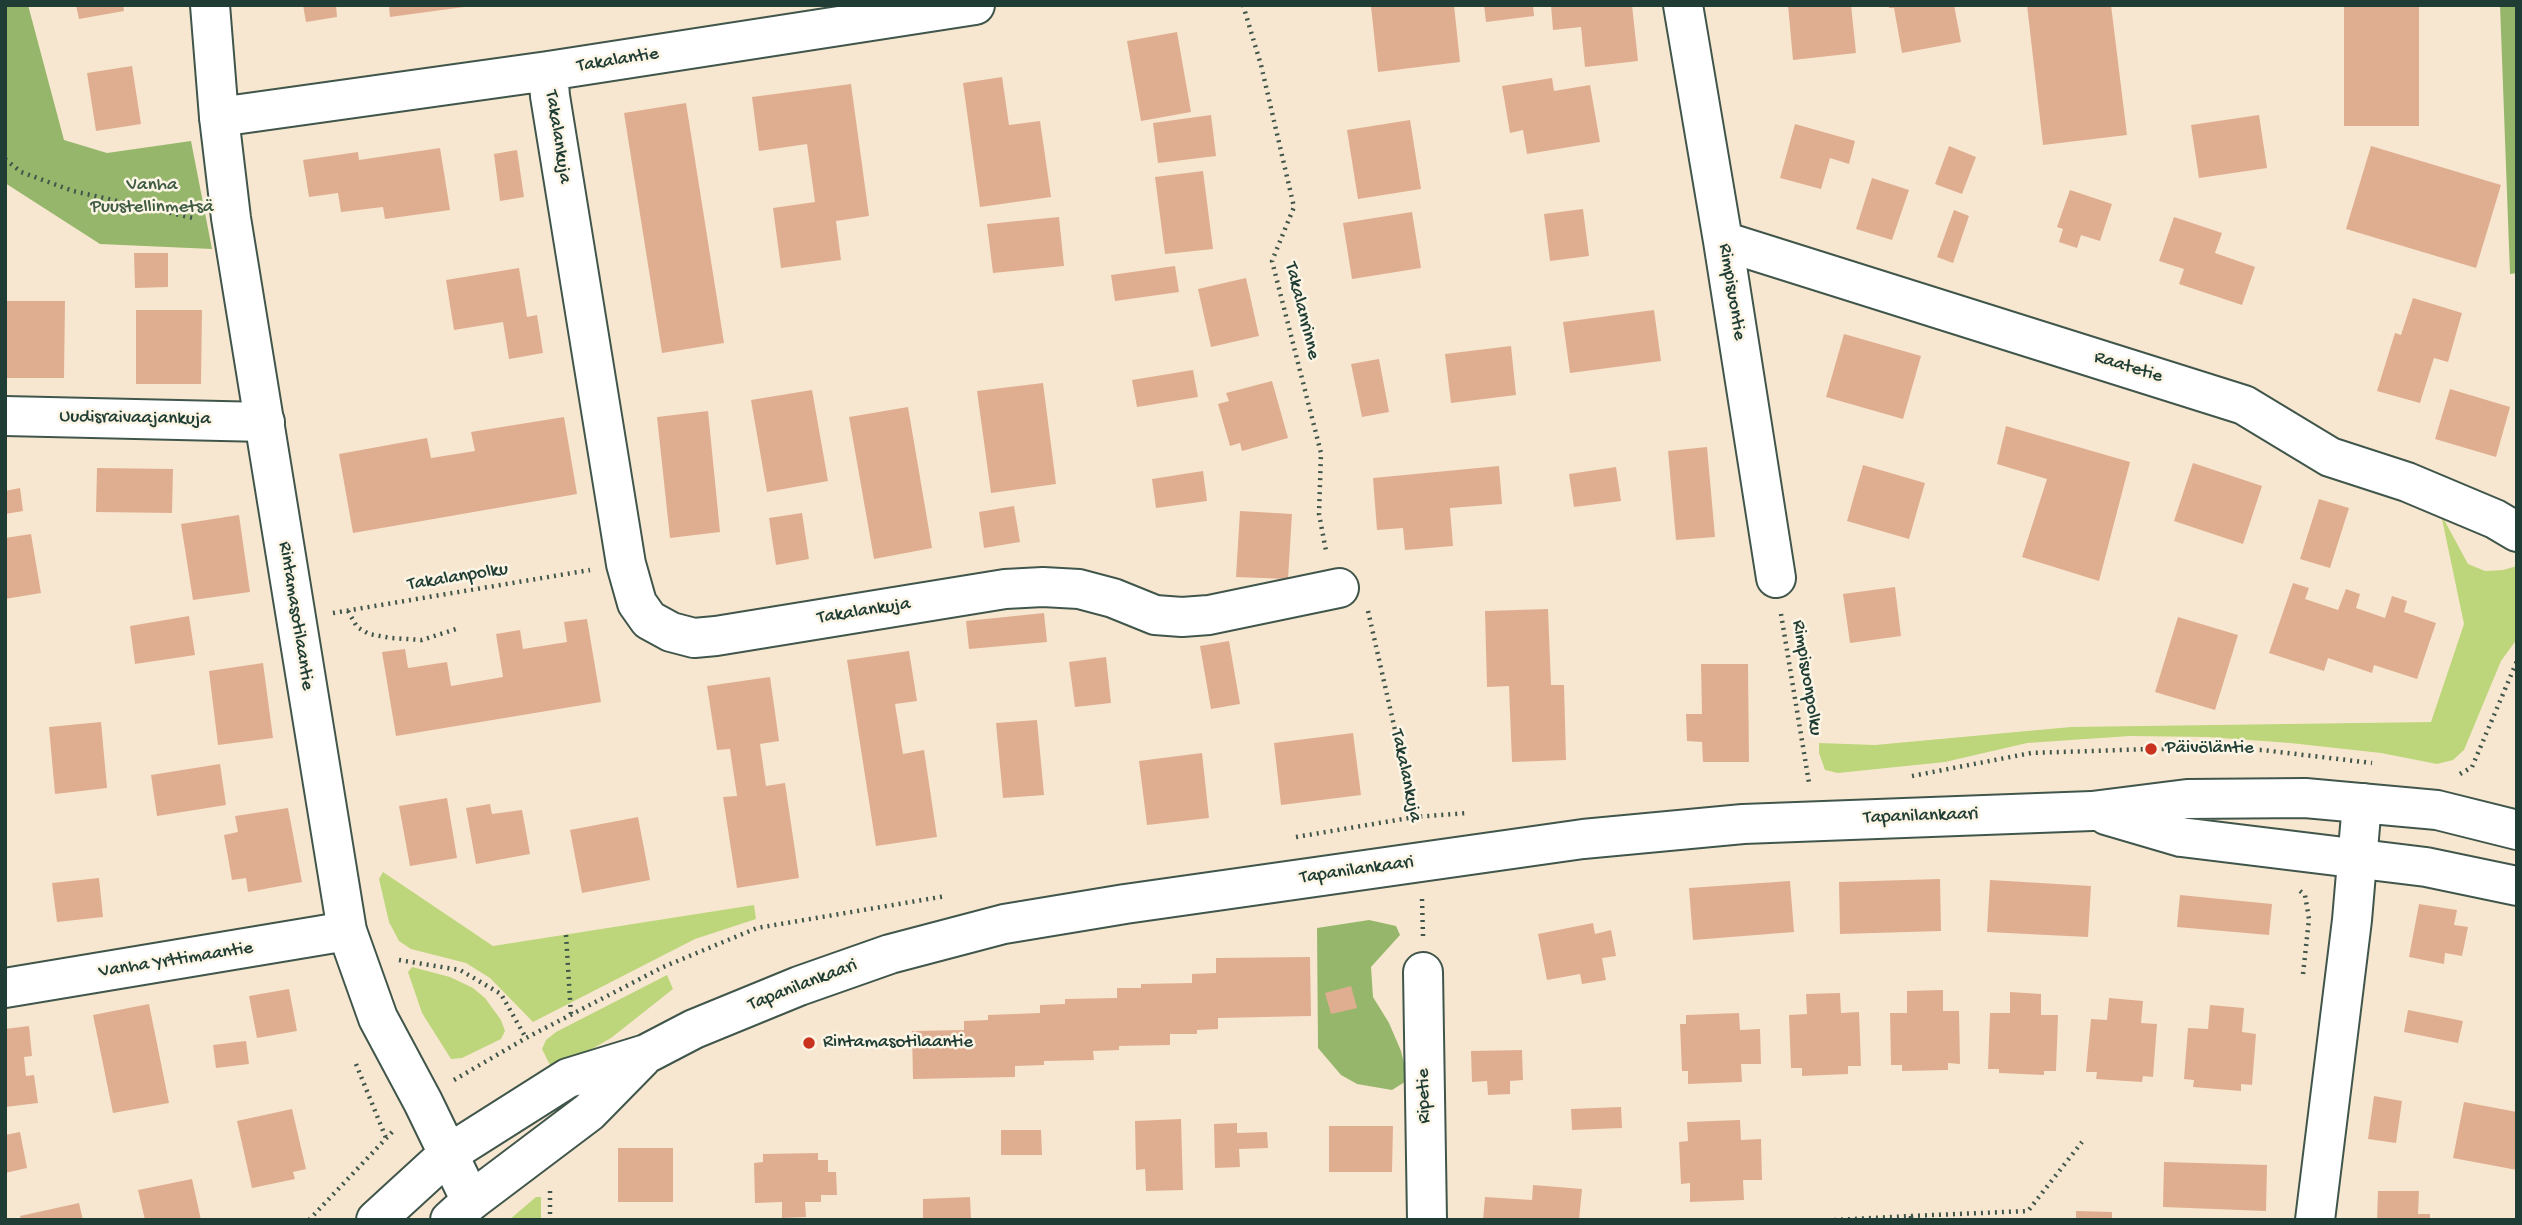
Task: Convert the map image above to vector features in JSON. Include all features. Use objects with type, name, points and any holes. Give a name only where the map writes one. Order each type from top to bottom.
[{"type":"street","name":"Rintamasotilaantie","points":[[210,5],[231,218],[347,931],[378,1018],[423,1102],[447,1154],[460,1210]]},
{"type":"street","name":"Takalantie","points":[[219,117],[548,71],[847,15],[975,5]]},
{"type":"street","name":"Rimpisuontie","points":[[1683,5],[1776,578]]},
{"type":"street","name":"Takalankuja","points":[[548,71],[626,564],[637,603],[649,620],[671,632],[694,638],[1017,588],[1079,589],[1113,598],[1155,615],[1182,617],[1209,615],[1339,588]]},
{"type":"street","name":"Raatetie","points":[[1723,241],[2244,405],[2329,457],[2407,482],[2495,519],[2517,532]]},
{"type":"street","name":"Uudisraivaajankuja","points":[[5,416],[265,422]]},
{"type":"street","name":"Tapanilankaari","points":[[376,1220],[447,1154],[568,1078],[646,1054],[694,1029],[799,986],[890,954],[944,938],[1062,914],[1656,831],[1756,824],[2092,811],[2188,799],[2305,798],[2437,810],[2517,830]]},
{"type":"street","points":[[2315,1220],[2352,920],[2362,803]]},
{"type":"street","name":"Tapanilankaari","points":[[2092,811],[2182,837],[2426,867],[2517,886]]},
{"type":"street","name":"Vanha Yrttimaantie","points":[[5,988],[347,931]]},
{"type":"street","name":"Ripetie","points":[[1423,972],[1427,1220]]},
{"type":"street","name":"Tapanilankaari","points":[[460,1210],[589,1112],[646,1054]]},
{"type":"path","name":"Takalanrinne","points":[[1243,5],[1261,65],[1294,207],[1272,261],[1321,453],[1319,514],[1326,549],[1339,588]]},
{"type":"path","points":[[5,159],[21,172],[73,191],[181,217],[201,219]]},
{"type":"path","name":"Takalanpolku","points":[[295,619],[626,564]]},
{"type":"path","name":"Rimpisuonpolku","points":[[1776,578],[1809,782],[1822,782]]},
{"type":"path","name":"Takalankuja","points":[[1339,588],[1367,604],[1415,817],[1420,862],[1423,972]]},
{"type":"path","points":[[348,610],[358,626],[369,634],[380,636],[422,640],[456,629]]},
{"type":"path","points":[[2454,777],[2472,767],[2517,661]]},
{"type":"path","points":[[1911,776],[2031,753],[2151,749],[2262,750]]},
{"type":"path","points":[[2297,889],[2305,895],[2309,919],[2303,975]]},
{"type":"path","points":[[309,1220],[423,1102],[453,1081],[571,1014],[699,950],[757,928]]},
{"type":"path","points":[[566,935],[571,1014]]},
{"type":"path","points":[[391,960],[460,970],[501,994],[526,1038]]},
{"type":"path","points":[[1833,1220],[2028,1211],[2082,1142]]},
{"type":"path","points":[[549,1182],[550,1220]]},
{"type":"green space","name":"Vanha Puustellinmetsä","points":[[5,5],[28,5],[64,140],[107,153],[191,141],[212,249],[100,244],[5,183]]},
{"type":"green space","points":[[2500,5],[2517,5],[2517,273],[2510,274]]},
{"type":"green space","points":[[2441,514],[2468,564],[2485,571],[2517,566],[2517,639],[2501,661],[2464,750],[2453,760],[2437,764],[2381,753],[2290,743],[2208,737],[2130,736],[2027,743],[1945,762],[1838,773],[1825,770],[1819,753],[1819,743],[1875,745],[2071,727],[2431,722],[2464,624]]},
{"type":"green space","points":[[383,872],[493,946],[754,905],[756,919],[695,939],[533,1022],[490,978],[466,963],[411,949],[399,941],[389,922],[379,879]]},
{"type":"green space","points":[[1369,920],[1396,926],[1400,935],[1371,967],[1373,997],[1389,1023],[1401,1051],[1408,1080],[1392,1090],[1357,1084],[1341,1075],[1318,1048],[1317,928]]},
{"type":"green space","points":[[412,967],[450,977],[473,988],[485,998],[501,1020],[505,1031],[501,1039],[462,1058],[451,1059],[422,1013],[408,972]]},
{"type":"green space","points":[[667,975],[673,989],[611,1038],[553,1071],[542,1049],[546,1040],[556,1032]]},
{"type":"green space","points":[[536,1197],[541,1197],[541,1220],[509,1220]]},
{"type":"building","points":[[76,5],[123,5],[124,11],[79,19]]},
{"type":"building","points":[[303,5],[336,5],[337,17],[306,22]]},
{"type":"building","points":[[389,5],[464,5],[464,7],[390,17]]},
{"type":"building","points":[[1454,5],[1460,62],[1378,72],[1371,6]]},
{"type":"building","points":[[1484,5],[1533,5],[1534,16],[1486,22]]},
{"type":"building","points":[[1551,5],[1632,5],[1638,61],[1585,67],[1581,27],[1553,30]]},
{"type":"building","points":[[1788,5],[1851,5],[1856,53],[1793,60]]},
{"type":"building","points":[[1889,5],[1954,5],[1961,42],[1902,53],[1894,8],[1889,8]]},
{"type":"building","points":[[2027,5],[2111,5],[2127,135],[2043,145]]},
{"type":"building","points":[[2344,5],[2419,5],[2419,126],[2344,126]]},
{"type":"building","points":[[1177,32],[1191,112],[1141,121],[1127,41]]},
{"type":"building","points":[[132,66],[141,124],[96,131],[87,73]]},
{"type":"building","points":[[1002,77],[1009,125],[1040,121],[1051,197],[980,207],[963,83]]},
{"type":"building","points":[[1552,78],[1554,91],[1590,85],[1600,142],[1527,154],[1523,130],[1510,133],[1502,86]]},
{"type":"building","points":[[851,84],[869,216],[836,221],[841,260],[781,268],[773,208],[815,202],[807,144],[759,151],[752,97]]},
{"type":"building","points":[[686,103],[724,343],[662,353],[624,113]]},
{"type":"building","points":[[1211,115],[1216,156],[1158,163],[1153,123]]},
{"type":"building","points":[[2259,115],[2267,168],[2199,178],[2191,125]]},
{"type":"building","points":[[1410,120],[1421,189],[1358,199],[1347,130]]},
{"type":"building","points":[[1795,124],[1855,141],[1849,164],[1830,158],[1821,189],[1780,178]]},
{"type":"building","points":[[1949,146],[1976,157],[1962,194],[1935,184]]},
{"type":"building","points":[[2371,146],[2501,185],[2476,268],[2346,229]]},
{"type":"building","points":[[440,148],[450,210],[385,219],[383,207],[341,212],[338,193],[309,197],[303,160],[358,152],[359,160]]},
{"type":"building","points":[[517,150],[524,197],[500,201],[494,154]]},
{"type":"building","points":[[1203,171],[1213,249],[1165,254],[1155,177]]},
{"type":"building","points":[[1872,178],[1909,190],[1892,240],[1856,229]]},
{"type":"building","points":[[2070,190],[2112,204],[2100,241],[2081,235],[2077,248],[2059,242],[2063,229],[2057,227]]},
{"type":"building","points":[[1583,209],[1589,256],[1550,261],[1544,214]]},
{"type":"building","points":[[1954,210],[1969,216],[1953,263],[1937,257]]},
{"type":"building","points":[[1412,212],[1421,268],[1352,279],[1343,223]]},
{"type":"building","points":[[1059,217],[1064,266],[993,273],[987,224]]},
{"type":"building","points":[[2174,217],[2222,233],[2215,253],[2255,267],[2242,305],[2179,284],[2184,269],[2159,261]]},
{"type":"building","points":[[134,253],[168,253],[168,287],[135,288]]},
{"type":"building","points":[[1175,266],[1179,292],[1115,301],[1111,275]]},
{"type":"building","points":[[519,268],[527,317],[537,315],[543,353],[509,359],[503,322],[454,330],[446,280]]},
{"type":"building","points":[[1246,278],[1259,336],[1211,347],[1198,289]]},
{"type":"building","points":[[2413,298],[2462,313],[2448,362],[2434,358],[2420,403],[2377,391],[2395,333],[2401,335]]},
{"type":"building","points":[[5,301],[65,301],[64,378],[5,378]]},
{"type":"building","points":[[136,310],[202,310],[201,384],[136,384]]},
{"type":"building","points":[[1654,310],[1661,361],[1570,373],[1563,322]]},
{"type":"building","points":[[1844,334],[1921,356],[1903,419],[1826,397]]},
{"type":"building","points":[[1511,346],[1516,395],[1451,403],[1445,354]]},
{"type":"building","points":[[1379,359],[1389,412],[1362,417],[1351,364]]},
{"type":"building","points":[[1193,370],[1198,397],[1137,407],[1132,380]]},
{"type":"building","points":[[1272,381],[1288,438],[1242,451],[1240,443],[1230,446],[1218,404],[1229,401],[1226,393]]},
{"type":"building","points":[[1043,383],[1056,484],[991,493],[977,391]]},
{"type":"building","points":[[2450,389],[2510,407],[2496,457],[2435,439]]},
{"type":"building","points":[[812,390],[828,481],[767,492],[751,400]]},
{"type":"building","points":[[908,407],[932,548],[874,559],[849,417]]},
{"type":"building","points":[[708,411],[720,532],[670,538],[657,417]]},
{"type":"building","points":[[564,417],[577,494],[353,533],[339,454],[427,438],[431,458],[475,451],[471,432]]},
{"type":"building","points":[[2006,426],[2130,462],[2099,581],[2022,557],[2047,479],[1997,464]]},
{"type":"building","points":[[1707,447],[1715,537],[1676,540],[1668,451]]},
{"type":"building","points":[[2193,463],[2262,486],[2243,544],[2174,521]]},
{"type":"building","points":[[1863,465],[1925,483],[1909,539],[1847,521]]},
{"type":"building","points":[[1499,466],[1502,504],[1450,508],[1453,546],[1405,550],[1403,528],[1377,530],[1373,478]]},
{"type":"building","points":[[1616,467],[1621,501],[1574,507],[1569,474]]},
{"type":"building","points":[[97,468],[173,469],[172,513],[96,512]]},
{"type":"building","points":[[1203,471],[1207,501],[1156,508],[1152,479]]},
{"type":"building","points":[[20,488],[23,511],[5,514],[5,491]]},
{"type":"building","points":[[2319,499],[2349,508],[2330,568],[2300,559]]},
{"type":"building","points":[[1014,506],[1020,542],[984,548],[979,512]]},
{"type":"building","points":[[1240,511],[1292,514],[1288,579],[1236,577]]},
{"type":"building","points":[[802,513],[809,559],[776,565],[769,518]]},
{"type":"building","points":[[239,515],[250,592],[193,600],[181,524]]},
{"type":"building","points":[[31,534],[41,593],[5,599],[5,538]]},
{"type":"building","points":[[2293,583],[2309,588],[2305,599],[2338,610],[2346,589],[2360,594],[2356,608],[2385,618],[2392,596],[2407,601],[2404,612],[2436,623],[2417,679],[2374,665],[2372,673],[2328,658],[2324,671],[2269,653]]},
{"type":"building","points":[[1895,587],[1901,636],[1850,643],[1843,594]]},
{"type":"building","points":[[1548,609],[1551,685],[1564,685],[1566,760],[1512,762],[1509,686],[1487,687],[1485,611]]},
{"type":"building","points":[[1044,613],[1047,642],[969,649],[966,621]]},
{"type":"building","points":[[189,616],[195,655],[135,664],[130,626]]},
{"type":"building","points":[[2178,617],[2238,635],[2215,710],[2155,692]]},
{"type":"building","points":[[587,619],[601,702],[396,736],[382,652],[405,649],[408,668],[447,662],[451,686],[503,677],[496,634],[520,630],[523,649],[567,642],[564,622]]},
{"type":"building","points":[[1229,641],[1240,704],[1211,709],[1200,646]]},
{"type":"building","points":[[909,651],[917,701],[895,704],[903,754],[924,750],[937,837],[876,846],[847,660]]},
{"type":"building","points":[[1106,657],[1111,703],[1075,707],[1069,662]]},
{"type":"building","points":[[263,663],[273,738],[218,745],[209,671]]},
{"type":"building","points":[[1701,664],[1748,664],[1749,762],[1703,762],[1702,742],[1687,741],[1686,714],[1702,714]]},
{"type":"building","points":[[770,677],[779,741],[760,744],[766,786],[785,783],[799,878],[737,888],[723,797],[737,796],[730,749],[717,750],[707,686]]},
{"type":"building","points":[[1037,720],[1044,795],[1003,798],[996,723]]},
{"type":"building","points":[[101,722],[107,788],[55,794],[49,727]]},
{"type":"building","points":[[1353,733],[1361,795],[1281,805],[1274,743]]},
{"type":"building","points":[[1202,753],[1209,818],[1147,825],[1139,761]]},
{"type":"building","points":[[220,764],[226,805],[157,816],[151,775]]},
{"type":"building","points":[[447,798],[457,858],[410,866],[399,806]]},
{"type":"building","points":[[490,804],[492,814],[522,810],[530,854],[476,864],[466,808]]},
{"type":"building","points":[[288,808],[302,882],[248,892],[246,878],[232,880],[224,835],[238,832],[235,816]]},
{"type":"building","points":[[638,817],[650,880],[582,893],[570,830]]},
{"type":"building","points":[[99,878],[103,917],[57,922],[52,883]]},
{"type":"building","points":[[1940,879],[1941,931],[1840,934],[1839,882]]},
{"type":"building","points":[[1990,880],[2091,886],[2088,937],[1987,932]]},
{"type":"building","points":[[1790,881],[1794,932],[1693,940],[1689,888]]},
{"type":"building","points":[[2180,895],[2272,904],[2269,935],[2177,927]]},
{"type":"building","points":[[2419,904],[2457,910],[2454,925],[2468,927],[2462,956],[2445,953],[2444,964],[2409,957]]},
{"type":"building","points":[[1593,923],[1595,934],[1611,930],[1616,956],[1602,958],[1606,980],[1582,984],[1580,974],[1547,980],[1538,934]]},
{"type":"building","points":[[1310,957],[1311,1016],[1218,1018],[1218,1029],[1197,1030],[1197,1034],[1170,1034],[1170,1045],[1119,1046],[1119,1050],[1093,1051],[1094,1060],[1044,1061],[1044,1065],[1015,1066],[1015,1077],[913,1079],[912,1031],[964,1030],[964,1021],[988,1020],[988,1015],[1040,1013],[1040,1005],[1065,1004],[1065,999],[1117,998],[1117,988],[1141,988],[1141,984],[1192,983],[1192,974],[1216,973],[1216,958]]},
{"type":"building","points":[[1351,986],[1357,1008],[1331,1014],[1325,993]]},
{"type":"building","points":[[289,989],[297,1031],[257,1038],[249,996]]},
{"type":"building","points":[[1943,990],[1943,1011],[1959,1011],[1960,1064],[1948,1063],[1948,1070],[1902,1071],[1902,1065],[1891,1065],[1890,1013],[1907,1013],[1907,991]]},
{"type":"building","points":[[2010,992],[2041,994],[2041,1015],[2058,1015],[2056,1071],[2044,1071],[2044,1075],[1999,1073],[1999,1069],[1988,1069],[1990,1013],[2010,1013]]},
{"type":"building","points":[[1840,993],[1841,1013],[1859,1012],[1861,1066],[1848,1066],[1848,1074],[1802,1076],[1802,1068],[1791,1068],[1789,1015],[1807,1014],[1806,994]]},
{"type":"building","points":[[2109,998],[2143,1001],[2141,1023],[2157,1024],[2153,1077],[2143,1076],[2142,1082],[2096,1079],[2097,1072],[2086,1072],[2091,1019],[2107,1020]]},
{"type":"building","points":[[149,1004],[169,1103],[113,1113],[93,1015]]},
{"type":"building","points":[[2210,1005],[2244,1008],[2242,1032],[2256,1034],[2252,1085],[2241,1084],[2241,1091],[2193,1087],[2194,1080],[2184,1079],[2188,1028],[2208,1029]]},
{"type":"building","points":[[2408,1010],[2463,1021],[2458,1043],[2404,1032]]},
{"type":"building","points":[[1739,1013],[1740,1030],[1760,1029],[1761,1064],[1741,1064],[1742,1082],[1688,1084],[1688,1071],[1682,1071],[1680,1024],[1686,1024],[1686,1015]]},
{"type":"building","points":[[29,1026],[32,1056],[24,1057],[26,1076],[34,1075],[38,1103],[5,1107],[5,1029]]},
{"type":"building","points":[[246,1041],[249,1064],[216,1068],[213,1045]]},
{"type":"building","points":[[1522,1050],[1523,1080],[1510,1081],[1510,1094],[1488,1095],[1487,1081],[1472,1082],[1471,1051]]},
{"type":"building","points":[[2374,1096],[2402,1101],[2396,1143],[2368,1139]]},
{"type":"building","points":[[2464,1102],[2517,1112],[2517,1170],[2453,1158]]},
{"type":"building","points":[[1621,1107],[1622,1128],[1572,1130],[1571,1109]]},
{"type":"building","points":[[292,1109],[306,1169],[293,1172],[295,1179],[252,1188],[237,1121]]},
{"type":"building","points":[[1181,1119],[1183,1190],[1146,1191],[1145,1169],[1136,1170],[1135,1121]]},
{"type":"building","points":[[1740,1120],[1741,1140],[1761,1139],[1762,1180],[1743,1180],[1744,1200],[1690,1202],[1690,1183],[1681,1184],[1679,1142],[1688,1141],[1687,1122]]},
{"type":"building","points":[[1237,1123],[1237,1133],[1267,1132],[1268,1148],[1239,1149],[1240,1167],[1215,1168],[1214,1124]]},
{"type":"building","points":[[1329,1126],[1393,1126],[1392,1172],[1329,1172]]},
{"type":"building","points":[[1001,1130],[1041,1130],[1042,1155],[1001,1155]]},
{"type":"building","points":[[20,1132],[27,1168],[5,1173],[5,1135]]},
{"type":"building","points":[[618,1148],[673,1148],[673,1202],[618,1202]]},
{"type":"building","points":[[818,1153],[818,1160],[828,1160],[828,1172],[836,1172],[837,1195],[821,1195],[821,1202],[805,1202],[806,1217],[782,1218],[782,1202],[755,1203],[754,1163],[763,1162],[763,1154]]},
{"type":"building","points":[[2164,1162],[2267,1165],[2266,1211],[2163,1207]]},
{"type":"building","points":[[192,1179],[201,1220],[145,1220],[138,1190]]},
{"type":"building","points":[[1533,1185],[1582,1189],[1579,1220],[1483,1220],[1485,1197],[1532,1200]]},
{"type":"building","points":[[2378,1191],[2419,1191],[2418,1214],[2430,1214],[2430,1220],[2377,1220]]},
{"type":"building","points":[[970,1197],[971,1220],[923,1220],[923,1199]]},
{"type":"building","points":[[79,1203],[83,1220],[21,1220],[20,1216]]},
{"type":"building","points":[[2076,1211],[2112,1212],[2112,1220],[2076,1220]]},
{"type":"place","name":"Päivöläntie","points":[[2151,749]]},
{"type":"place","name":"Rintamasotilaantie","points":[[809,1043]]}]
